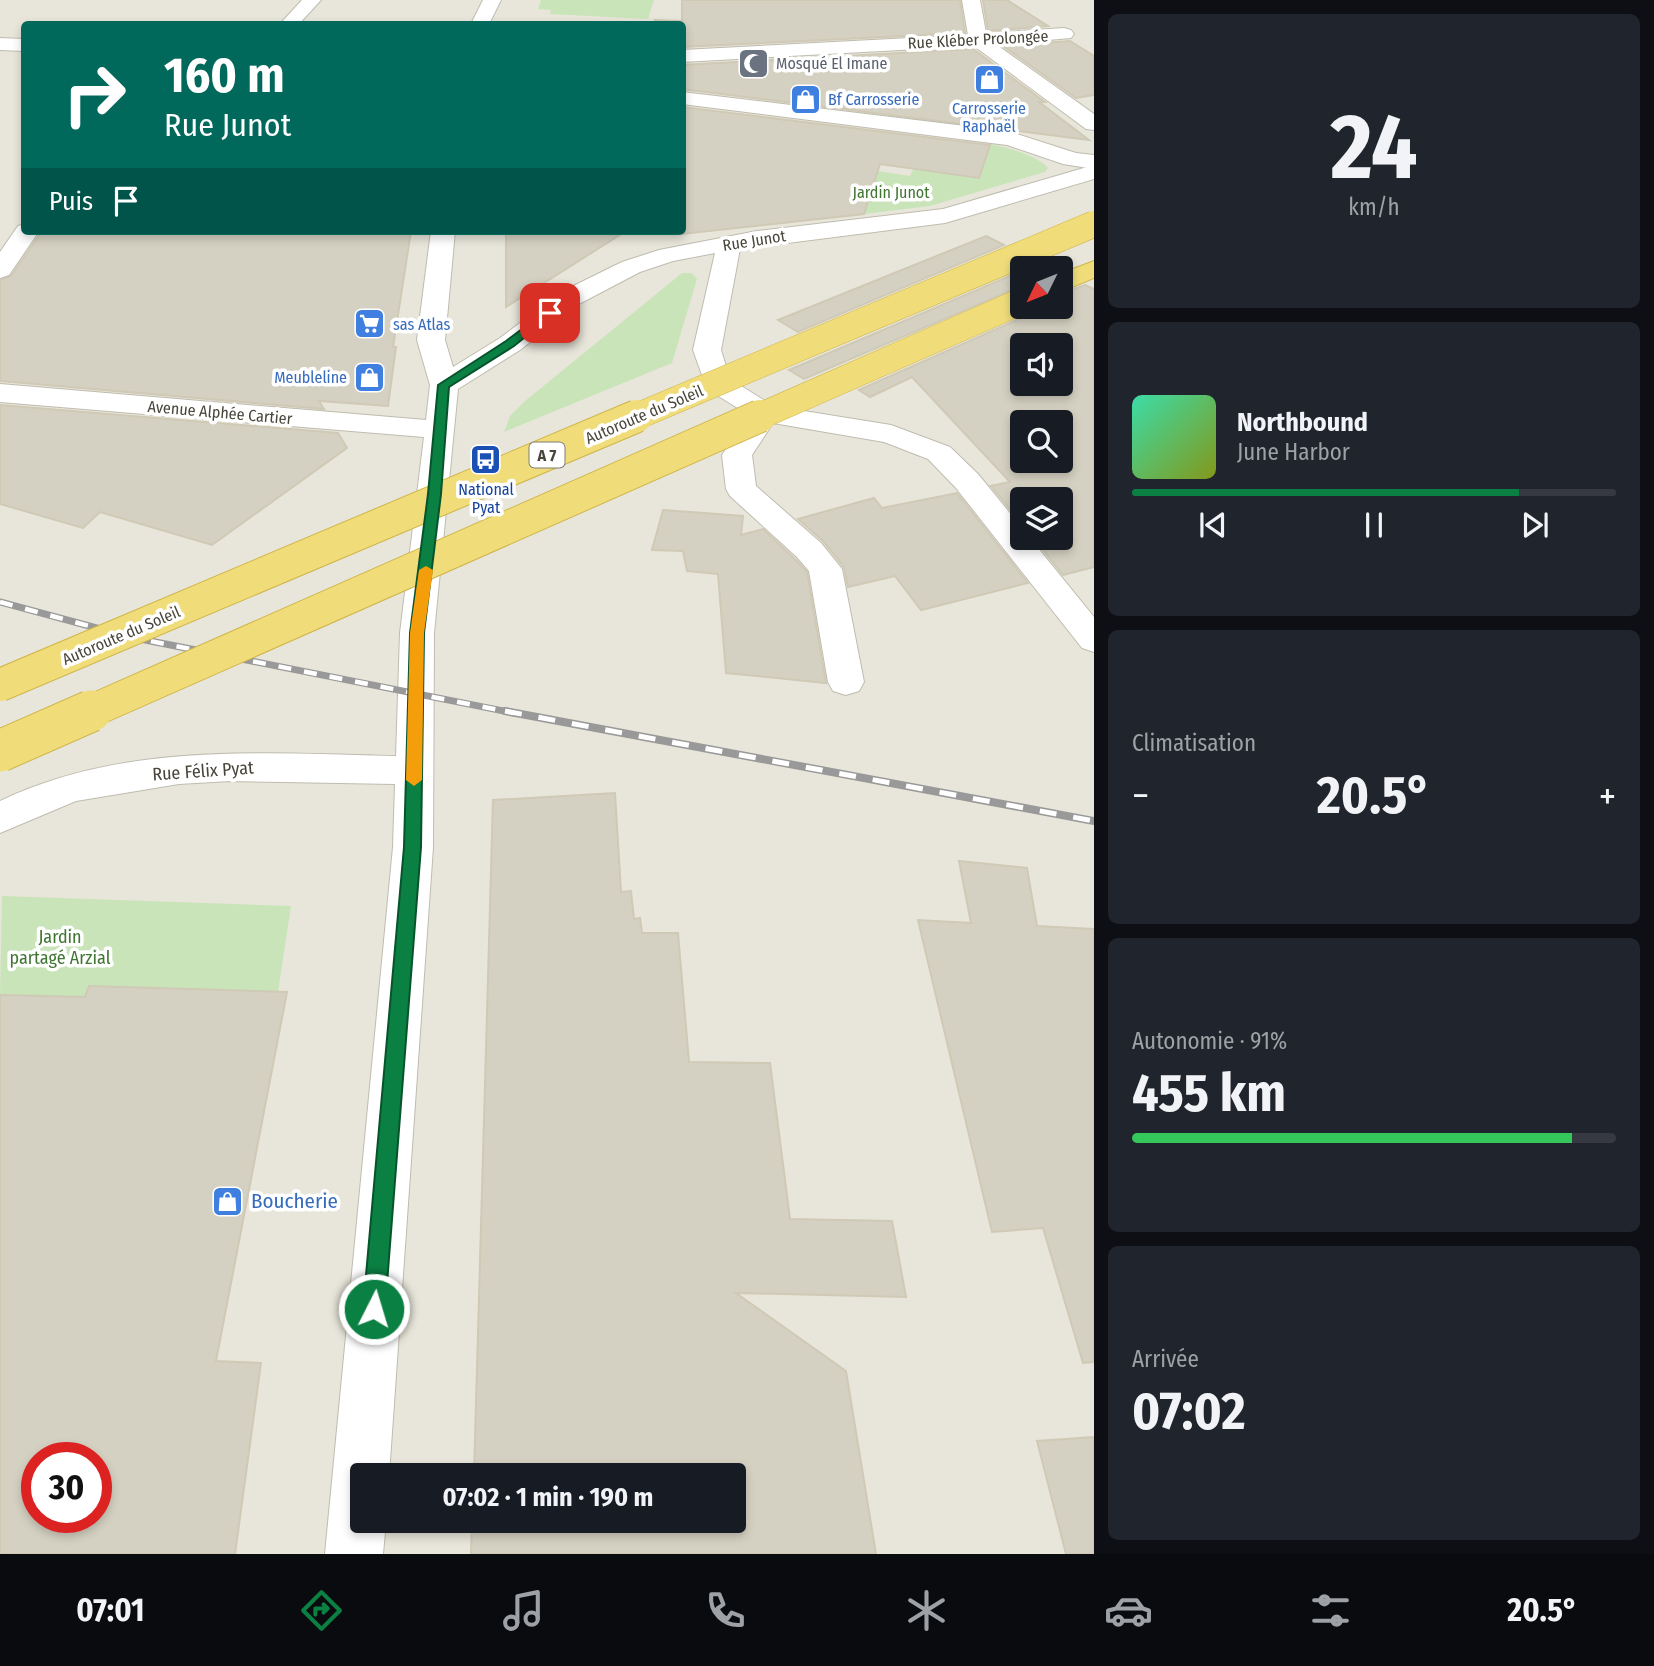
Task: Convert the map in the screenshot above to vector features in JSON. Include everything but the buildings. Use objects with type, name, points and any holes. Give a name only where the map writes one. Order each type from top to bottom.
[{"type":"highway","name":"Autoroute du Soleil","points":[[0,685],[1094,224]]},
{"type":"highway","points":[[1073,278],[1094,269]]},
{"type":"highway","points":[[0,751],[1010,306]]},
{"type":"street","points":[[292,21],[312,0]]},
{"type":"street","points":[[482,21],[492,0]]},
{"type":"street","points":[[971,0],[978,40],[1094,124]]},
{"type":"street","name":"Rue Kléber Prolongée","points":[[686,56],[1064,34]]},
{"type":"street","points":[[0,44],[21,45]]},
{"type":"street","points":[[686,98],[881,119],[1013,139],[1058,156],[1094,162]]},
{"type":"street","name":"Rue Junot","points":[[444,385],[510,344],[570,298],[631,267],[668,255],[729,244],[945,216],[1094,172]]},
{"type":"street","points":[[0,270],[24,235]]},
{"type":"street","points":[[354,1554],[412,861],[417,633],[441,430],[444,385],[430,340],[443,235]]},
{"type":"street","points":[[729,244],[707,350],[717,383],[765,413],[891,434],[939,453],[967,481],[1094,640]]},
{"type":"street","name":"Avenue Alphée Cartier","points":[[0,393],[441,430]]},
{"type":"street","points":[[765,413],[737,455],[741,489],[809,550],[825,569],[846,682]]},
{"type":"street","name":"Rue Félix Pyat","points":[[0,818],[71,787],[179,770],[244,767],[414,770]]},
{"type":"shaded area","points":[[0,0],[1094,0],[1094,1554],[0,1554]]},
{"type":"green space","points":[[541,0],[654,0],[648,19],[550,14],[551,10],[538,9]]},
{"type":"green space","name":"Jardin Junot","points":[[990,144],[1030,156],[1048,168],[1045,172],[930,206],[864,214],[878,171],[910,176],[914,168],[978,178]]},
{"type":"green space","points":[[682,273],[692,273],[697,279],[672,363],[504,432],[510,416],[525,401]]},
{"type":"green space","name":"Jardin partagé Arzial","points":[[2,896],[291,906],[278,992],[85,997],[0,995]]},
{"type":"railway","points":[[0,602],[130,637],[514,713]]},
{"type":"railway","points":[[505,711],[1094,821]]},
{"type":"slow traffic","points":[[414,780],[417,633],[426,570]]},
{"type":"place","name":"Mosqué El Imane","points":[[753,63]]},
{"type":"place","name":"Carrosserie Raphaël","points":[[989,79]]},
{"type":"place","name":"Bf Carrosserie","points":[[805,99]]},
{"type":"place","name":"sas Atlas","points":[[370,324]]},
{"type":"place","name":"Meubleline","points":[[370,377]]},
{"type":"place","name":"National Pyat","points":[[486,460]]},
{"type":"place","name":"Boucherie","points":[[228,1201]]},
{"type":"route","points":[[374,1309],[413,847],[417,633],[444,385],[510,344],[550,313]]}]
